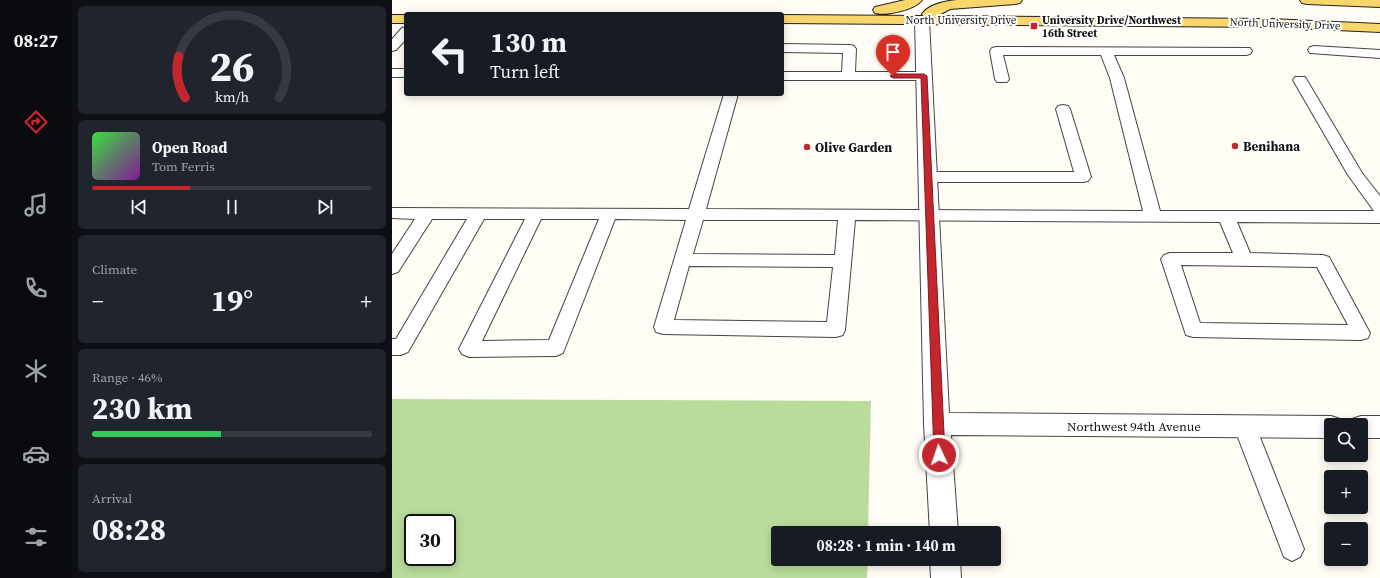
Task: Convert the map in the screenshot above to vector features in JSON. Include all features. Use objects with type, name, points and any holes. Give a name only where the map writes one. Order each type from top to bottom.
[{"type":"main road","points":[[807,20],[896,8],[910,4],[919,10],[934,10],[946,5],[1015,0]]},
{"type":"main road","name":"North University Drive","points":[[1308,0],[1380,3]]},
{"type":"main road","name":"North University Drive","points":[[784,19],[807,20],[919,10],[1380,28]]},
{"type":"main road","points":[[392,19],[404,19]]},
{"type":"street","points":[[919,10],[924,76],[937,424],[944,526]]},
{"type":"street","name":"Northwest 94th Avenue","points":[[937,424],[1324,427]]},
{"type":"street","points":[[1368,427],[1380,428]]},
{"type":"street","points":[[945,566],[946,578]]},
{"type":"lane","points":[[392,47],[404,33]]},
{"type":"lane","points":[[784,48],[850,49],[848,76]]},
{"type":"lane","points":[[1314,50],[1380,54]]},
{"type":"lane","points":[[1002,78],[996,51],[1246,51]]},
{"type":"lane","points":[[1106,51],[1116,78],[1153,216]]},
{"type":"lane","points":[[784,76],[924,76]]},
{"type":"lane","points":[[1300,80],[1352,169],[1380,208]]},
{"type":"lane","points":[[729,96],[663,327],[836,330],[848,215]]},
{"type":"lane","points":[[928,177],[1083,178],[1063,109]]},
{"type":"lane","points":[[392,213],[1380,217]]},
{"type":"lane","points":[[392,268],[427,213]]},
{"type":"lane","points":[[392,347],[401,347],[479,213]]},
{"type":"lane","points":[[536,213],[469,349],[556,348],[609,214]]},
{"type":"lane","points":[[1226,216],[1244,259]]},
{"type":"lane","points":[[1170,259],[1244,259],[1323,261],[1361,333],[1193,330],[1170,259]]},
{"type":"lane","points":[[683,260],[843,261]]},
{"type":"lane","points":[[1245,427],[1292,549]]},
{"type":"green space","points":[[392,399],[871,401],[868,526],[771,526],[771,566],[868,566],[867,578],[392,578]]},
{"type":"place","name":"University Drive/Northwest 16th Street","points":[[1034,26]]},
{"type":"place","name":"Benihana","points":[[1235,146]]},
{"type":"place","name":"Olive Garden","points":[[807,147]]},
{"type":"route","points":[[893,76],[924,76],[939,455]]}]
